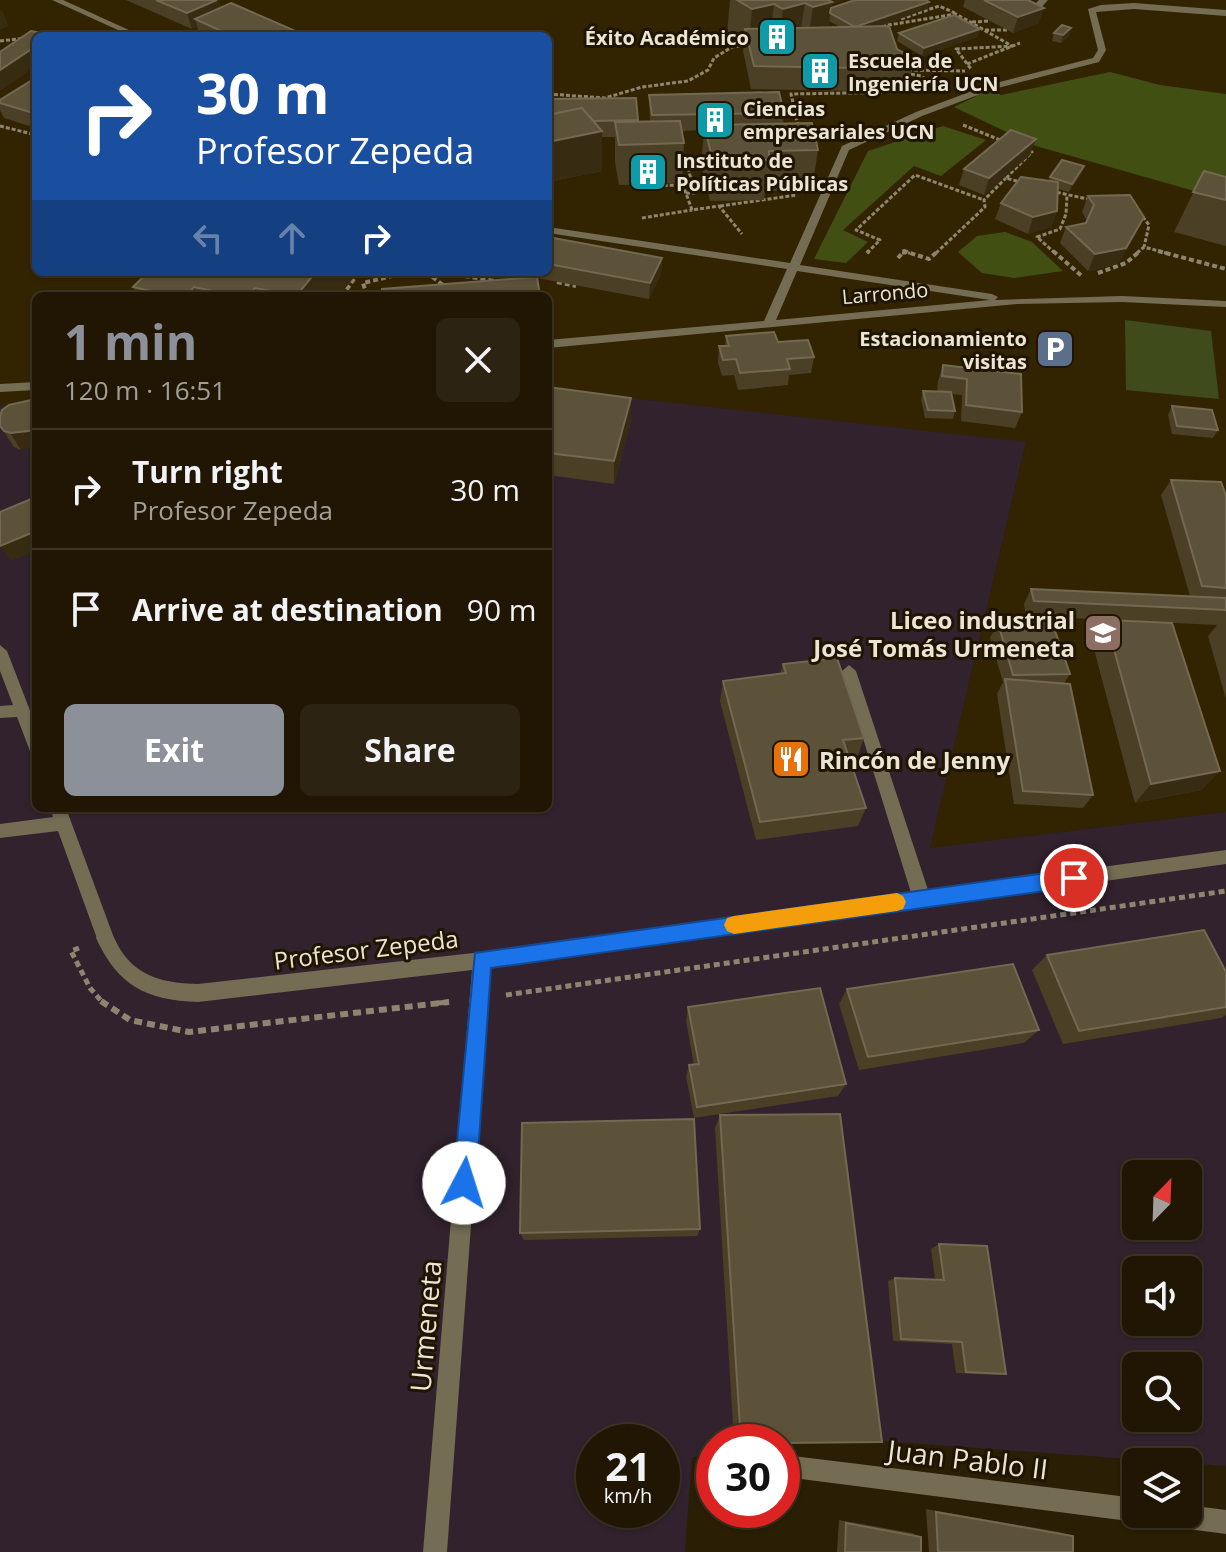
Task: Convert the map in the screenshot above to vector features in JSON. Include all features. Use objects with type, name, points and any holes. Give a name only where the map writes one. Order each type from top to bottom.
[{"type":"street","points":[[56,0],[129,32]]},
{"type":"street","points":[[1034,10],[1044,0]]},
{"type":"street","points":[[1087,0],[1226,13]]},
{"type":"street","points":[[769,323],[845,148],[1000,79],[1091,62],[1100,57],[1102,50],[1091,11],[1105,3]]},
{"type":"street","points":[[552,231],[1017,301]]},
{"type":"street","name":"Larrondo","points":[[552,344],[1017,301],[1122,299],[1226,304]]},
{"type":"street","points":[[0,388],[32,386]]},
{"type":"street","points":[[0,651],[32,735]]},
{"type":"street","points":[[849,671],[922,899]]},
{"type":"street","points":[[0,712],[23,710]]},
{"type":"street","points":[[0,831],[61,815]]},
{"type":"street","name":"Profesor Zepeda","points":[[61,815],[111,954],[132,978],[152,988],[174,993],[198,993],[482,960],[1226,857]]},
{"type":"street","name":"Urmeneta","points":[[435,1552],[482,960]]},
{"type":"street","name":"Juan Pablo II","points":[[800,1468],[1122,1508]]},
{"type":"street","points":[[1202,1519],[1226,1522]]},
{"type":"path","points":[[871,29],[939,6],[1012,46]]},
{"type":"path","points":[[881,25],[956,14]]},
{"type":"path","points":[[971,22],[990,21]]},
{"type":"path","points":[[984,30],[1007,30]]},
{"type":"path","points":[[0,41],[32,37]]},
{"type":"path","points":[[967,64],[1020,43]]},
{"type":"path","points":[[552,94],[605,98],[642,87],[688,81],[708,70],[714,58],[732,47],[753,44]]},
{"type":"path","points":[[903,70],[956,69],[974,73],[952,46]]},
{"type":"path","points":[[956,49],[1012,46]]},
{"type":"path","points":[[909,64],[914,69]]},
{"type":"path","points":[[892,70],[921,76],[930,83],[922,89]]},
{"type":"path","points":[[785,126],[800,126],[791,94],[912,91]]},
{"type":"path","points":[[953,120],[1008,143]]},
{"type":"path","points":[[0,126],[32,134]]},
{"type":"path","points":[[984,200],[1032,152],[1020,148]]},
{"type":"path","points":[[686,193],[694,193],[686,158],[718,157]]},
{"type":"path","points":[[845,275],[880,240],[856,230],[915,175],[984,200]]},
{"type":"path","points":[[1006,178],[1036,187]]},
{"type":"path","points":[[654,184],[647,186],[683,185],[692,210],[802,195],[796,209]]},
{"type":"path","points":[[1051,191],[1104,202]]},
{"type":"path","points":[[1067,196],[1066,214],[1060,229],[1037,237],[1086,279],[1126,263],[1144,247],[1149,225],[1135,207]]},
{"type":"path","points":[[879,280],[904,251],[929,259],[985,207],[984,200]]},
{"type":"path","points":[[719,206],[765,263]]},
{"type":"path","points":[[1144,247],[1225,269]]},
{"type":"path","points":[[361,276],[366,292]]},
{"type":"path","points":[[363,283],[392,276]]},
{"type":"path","points":[[431,276],[443,285],[444,292]]},
{"type":"path","points":[[465,276],[508,283],[512,276]]},
{"type":"path","points":[[532,276],[576,286]]},
{"type":"shaded area","points":[[0,0],[1226,0],[1226,812],[930,848],[1026,443],[552,389],[552,292],[32,292],[32,403],[0,406]]},
{"type":"shaded area","points":[[552,389],[1026,442],[930,848],[1226,812],[1226,1466],[1202,1464],[1202,1448],[1122,1448],[1122,1458],[867,1440],[800,1441],[800,1424],[696,1424],[696,1456],[692,1458],[685,1552],[0,1552],[0,406],[32,403],[32,812],[552,812]]},
{"type":"green space","points":[[1110,72],[1160,85],[1226,94],[1226,200],[1036,146],[954,107],[989,90],[1001,95]]},
{"type":"green space","points":[[943,126],[986,140],[941,176],[914,166],[843,230],[868,242],[846,263],[814,259],[868,151]]},
{"type":"green space","points":[[1005,232],[1032,242],[1063,271],[1014,278],[982,273],[958,252],[977,236]]},
{"type":"green space","points":[[1125,320],[1211,331],[1219,399],[1126,390]]},
{"type":"building","points":[[156,0],[217,0],[187,13]]},
{"type":"building","points":[[737,0],[832,2],[813,7],[805,3],[783,9],[774,4],[752,9]]},
{"type":"building","points":[[855,0],[929,2],[855,27],[830,13],[831,8]]},
{"type":"building","points":[[984,0],[1028,0],[1044,8],[1018,17]]},
{"type":"building","points":[[231,3],[298,32],[223,32],[195,19]]},
{"type":"building","points":[[954,15],[980,29],[924,48],[899,33]]},
{"type":"building","points":[[1062,25],[1071,28],[1063,35],[1054,33]]},
{"type":"building","points":[[889,26],[897,49],[906,54],[912,69],[754,66],[745,29]]},
{"type":"building","points":[[31,31],[36,32],[32,32],[32,49],[0,70],[0,52]]},
{"type":"building","points":[[32,80],[32,113],[0,103],[0,100]]},
{"type":"building","points":[[779,92],[784,113],[652,115],[649,95]]},
{"type":"building","points":[[636,98],[638,120],[593,121],[582,108],[552,114],[552,99]]},
{"type":"building","points":[[582,108],[602,131],[552,141],[552,114]]},
{"type":"building","points":[[680,121],[684,143],[619,145],[615,122]]},
{"type":"building","points":[[812,123],[818,150],[769,151],[769,160],[713,161],[704,125]]},
{"type":"building","points":[[1011,130],[1036,139],[989,178],[964,169]]},
{"type":"building","points":[[1062,160],[1084,166],[1072,184],[1050,177]]},
{"type":"building","points":[[1204,171],[1226,177],[1226,200],[1193,192]]},
{"type":"building","points":[[1021,177],[1058,182],[1057,211],[1033,217],[1001,203]]},
{"type":"building","points":[[1130,195],[1144,217],[1126,248],[1095,254],[1066,227],[1086,223],[1094,205],[1088,196]]},
{"type":"building","points":[[552,238],[662,258],[650,283],[552,265]]},
{"type":"building","points":[[144,276],[313,276],[299,292],[255,288],[252,292],[218,292],[194,287],[190,292],[156,292],[133,287]]},
{"type":"building","points":[[537,277],[539,292],[382,292],[382,289]]},
{"type":"building","points":[[774,332],[778,342],[808,340],[814,357],[787,359],[790,369],[740,373],[736,359],[723,360],[719,346],[729,346],[726,336]]},
{"type":"building","points":[[943,365],[1021,374],[1022,412],[966,405],[967,379],[942,376]]},
{"type":"building","points":[[552,388],[631,398],[614,461],[552,453]]},
{"type":"building","points":[[923,391],[951,392],[955,411],[928,410]]},
{"type":"building","points":[[32,400],[32,430],[4,431],[0,426],[0,416],[9,405]]},
{"type":"building","points":[[1172,406],[1212,410],[1218,430],[1177,426]]},
{"type":"building","points":[[1171,480],[1221,482],[1226,496],[1226,588],[1202,586]]},
{"type":"building","points":[[32,499],[32,533],[0,546],[0,512]]},
{"type":"building","points":[[1031,589],[1226,598],[1226,610],[1034,601]]},
{"type":"building","points":[[1106,620],[1172,623],[1220,771],[1151,784]]},
{"type":"building","points":[[1052,622],[1070,674],[1013,675],[998,623]]},
{"type":"building","name":"Rincón de Jenny","points":[[837,658],[864,738],[843,740],[866,808],[760,822],[723,681],[786,673],[783,664]]},
{"type":"building","points":[[1005,679],[1070,684],[1093,795],[1023,791]]},
{"type":"building","points":[[1204,930],[1226,972],[1226,1007],[1079,1031],[1047,955]]},
{"type":"building","points":[[1013,964],[1039,1030],[868,1057],[847,989]]},
{"type":"building","points":[[820,988],[846,1084],[697,1107],[689,1065],[699,1064],[688,1007]]},
{"type":"building","points":[[840,1114],[882,1442],[800,1443],[800,1424],[740,1424],[720,1115]]},
{"type":"building","points":[[694,1119],[700,1229],[520,1233],[522,1123]]},
{"type":"building","points":[[939,1244],[987,1246],[1006,1374],[966,1372],[962,1342],[901,1339],[895,1278],[944,1280]]},
{"type":"building","points":[[936,1512],[1073,1536],[1073,1552],[938,1552]]},
{"type":"building","points":[[846,1523],[921,1537],[921,1552],[845,1552]]},
{"type":"slow traffic","points":[[734,925],[897,902]]},
{"type":"place","name":"Éxito Académico","points":[[777,37]]},
{"type":"place","name":"Escuela de Ingeniería UCN","points":[[820,71]]},
{"type":"place","name":"Ciencias empresariales UCN","points":[[715,120]]},
{"type":"place","name":"Instituto de Políticas Públicas","points":[[648,172]]},
{"type":"place","name":"Estacionamiento visitas","points":[[1055,349]]},
{"type":"place","name":"Liceo industrial José Tomás Urmeneta","points":[[1103,633]]},
{"type":"place","name":"Rincón de Jenny","points":[[791,759]]},
{"type":"route","points":[[464,1183],[482,960],[1074,878]]}]
